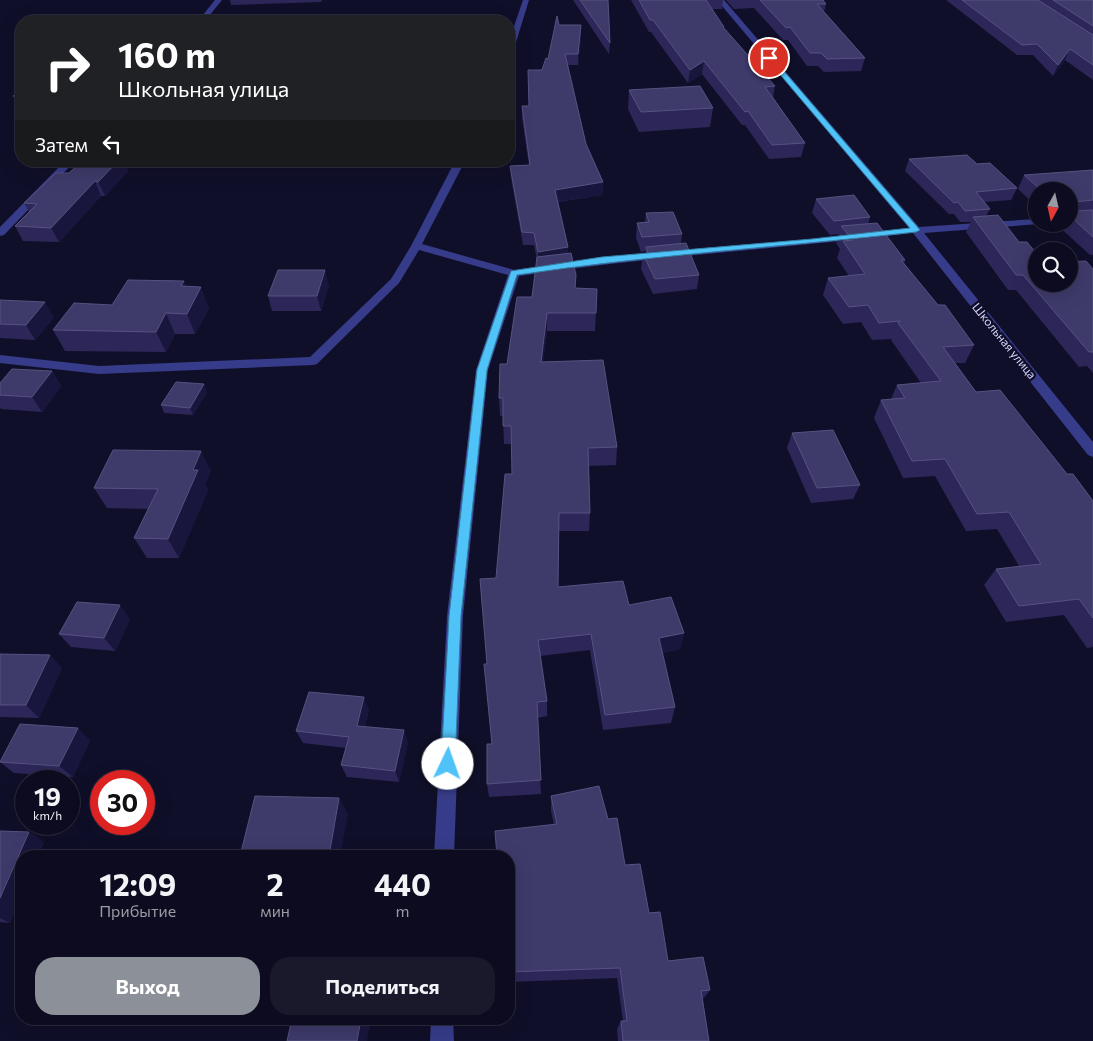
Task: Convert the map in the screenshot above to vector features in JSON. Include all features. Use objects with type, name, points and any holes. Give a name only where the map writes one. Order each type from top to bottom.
[{"type":"street","points":[[206,15],[219,0]]},
{"type":"street","points":[[515,34],[526,0]]},
{"type":"street","name":"Школьная улица","points":[[720,0],[916,230],[1093,452]]},
{"type":"street","points":[[0,233],[65,167]]},
{"type":"street","points":[[0,359],[99,370],[314,361],[395,281],[416,246],[455,167]]},
{"type":"street","points":[[416,246],[514,272],[602,260],[812,242],[916,230],[1028,223]]},
{"type":"street","points":[[444,850],[455,616],[482,370],[514,272]]},
{"type":"street","points":[[442,1025],[442,1041]]},
{"type":"building","points":[[580,0],[608,0],[610,43]]},
{"type":"building","points":[[639,0],[706,0],[723,27],[775,86],[765,87],[805,143],[772,145],[748,111],[745,112],[704,61],[690,70],[653,20],[650,20]]},
{"type":"building","points":[[760,0],[823,0],[826,4],[817,4],[865,58],[827,59],[821,53],[810,53],[790,27],[786,28]]},
{"type":"building","points":[[962,0],[1038,0],[1093,35],[1093,65],[1070,49],[1058,65],[1037,44],[1022,45]]},
{"type":"building","points":[[1053,0],[1093,0],[1093,26]]},
{"type":"building","points":[[557,16],[559,25],[581,25],[578,54],[565,54],[586,144],[603,182],[555,190],[568,247],[538,252],[534,233],[522,232],[510,167],[530,165],[522,106],[529,106],[528,70],[542,70],[546,58],[548,59]]},
{"type":"building","points":[[700,86],[713,108],[641,112],[629,90]]},
{"type":"building","points":[[967,155],[977,164],[990,163],[1017,188],[976,192],[990,209],[965,211],[958,202],[954,203],[909,159]]},
{"type":"building","points":[[76,167],[112,167],[98,182],[95,181],[51,228],[15,226],[37,204],[24,203],[56,173],[69,173]]},
{"type":"building","points":[[1093,170],[1093,200],[1078,202],[1078,182],[1032,182],[1024,175]]},
{"type":"building","points":[[854,195],[870,217],[834,221],[816,199]]},
{"type":"building","points":[[1093,210],[1093,237],[1078,223],[1078,211]]},
{"type":"building","points":[[673,212],[682,234],[642,237],[637,223],[649,222],[646,213]]},
{"type":"building","points":[[998,215],[1019,242],[1027,242],[1028,281],[1023,275],[1016,275],[973,217]]},
{"type":"building","points":[[877,223],[905,260],[901,260],[938,305],[945,305],[974,345],[943,347],[976,392],[1000,390],[1067,474],[1073,474],[1093,501],[1093,618],[1079,599],[1019,606],[996,569],[1041,564],[1009,512],[977,514],[945,459],[912,461],[881,400],[905,398],[897,385],[941,381],[898,323],[900,321],[879,323],[868,305],[849,307],[828,278],[865,274],[843,241],[853,240],[841,226]]},
{"type":"building","points":[[686,243],[699,275],[655,279],[643,254],[648,254],[646,247]]},
{"type":"building","points":[[571,253],[576,275],[575,288],[597,289],[596,313],[547,313],[541,362],[603,360],[617,447],[588,448],[590,513],[559,513],[558,587],[623,581],[629,605],[671,597],[684,633],[659,638],[675,707],[605,715],[591,634],[538,640],[547,701],[537,702],[541,780],[487,784],[487,744],[492,744],[484,664],[487,664],[480,579],[496,578],[505,474],[512,474],[511,426],[503,426],[503,398],[499,398],[500,364],[507,364],[517,297],[532,297],[537,257]]},
{"type":"building","points":[[1078,261],[1086,261],[1093,269],[1093,352],[1089,352],[1038,292],[1078,292]]},
{"type":"building","points":[[278,270],[325,270],[317,296],[268,296]]},
{"type":"building","points":[[128,280],[184,281],[181,286],[201,287],[187,314],[166,313],[156,332],[53,330],[74,303],[112,305]]},
{"type":"building","points":[[0,300],[45,302],[26,325],[0,324]]},
{"type":"building","points":[[12,369],[52,371],[32,397],[0,395],[0,383]]},
{"type":"building","points":[[176,382],[204,384],[190,408],[161,405]]},
{"type":"building","points":[[833,430],[860,485],[817,488],[792,433]]},
{"type":"building","points":[[113,450],[201,451],[193,470],[198,470],[168,539],[134,538],[158,489],[94,488]]},
{"type":"building","points":[[77,602],[120,605],[104,638],[59,634]]},
{"type":"building","points":[[0,654],[50,655],[26,705],[0,705]]},
{"type":"building","points":[[309,692],[364,697],[357,726],[404,730],[395,771],[341,765],[349,737],[296,731]]},
{"type":"building","points":[[20,724],[78,728],[59,766],[0,762]]},
{"type":"building","points":[[599,786],[608,819],[617,818],[625,865],[640,864],[649,913],[660,912],[668,961],[703,957],[710,990],[701,991],[709,1041],[623,1041],[621,1021],[627,1021],[620,968],[515,972],[515,850],[497,850],[495,831],[557,824],[551,796]]},
{"type":"building","points":[[255,796],[339,798],[330,850],[242,850]]},
{"type":"building","points":[[0,831],[15,832],[15,835],[28,835],[21,850],[15,850],[15,864],[0,898]]},
{"type":"building","points":[[291,1025],[360,1025],[357,1041],[287,1041]]},
{"type":"route","points":[[448,764],[455,616],[482,370],[514,272],[602,260],[812,242],[916,230],[769,58]]}]
